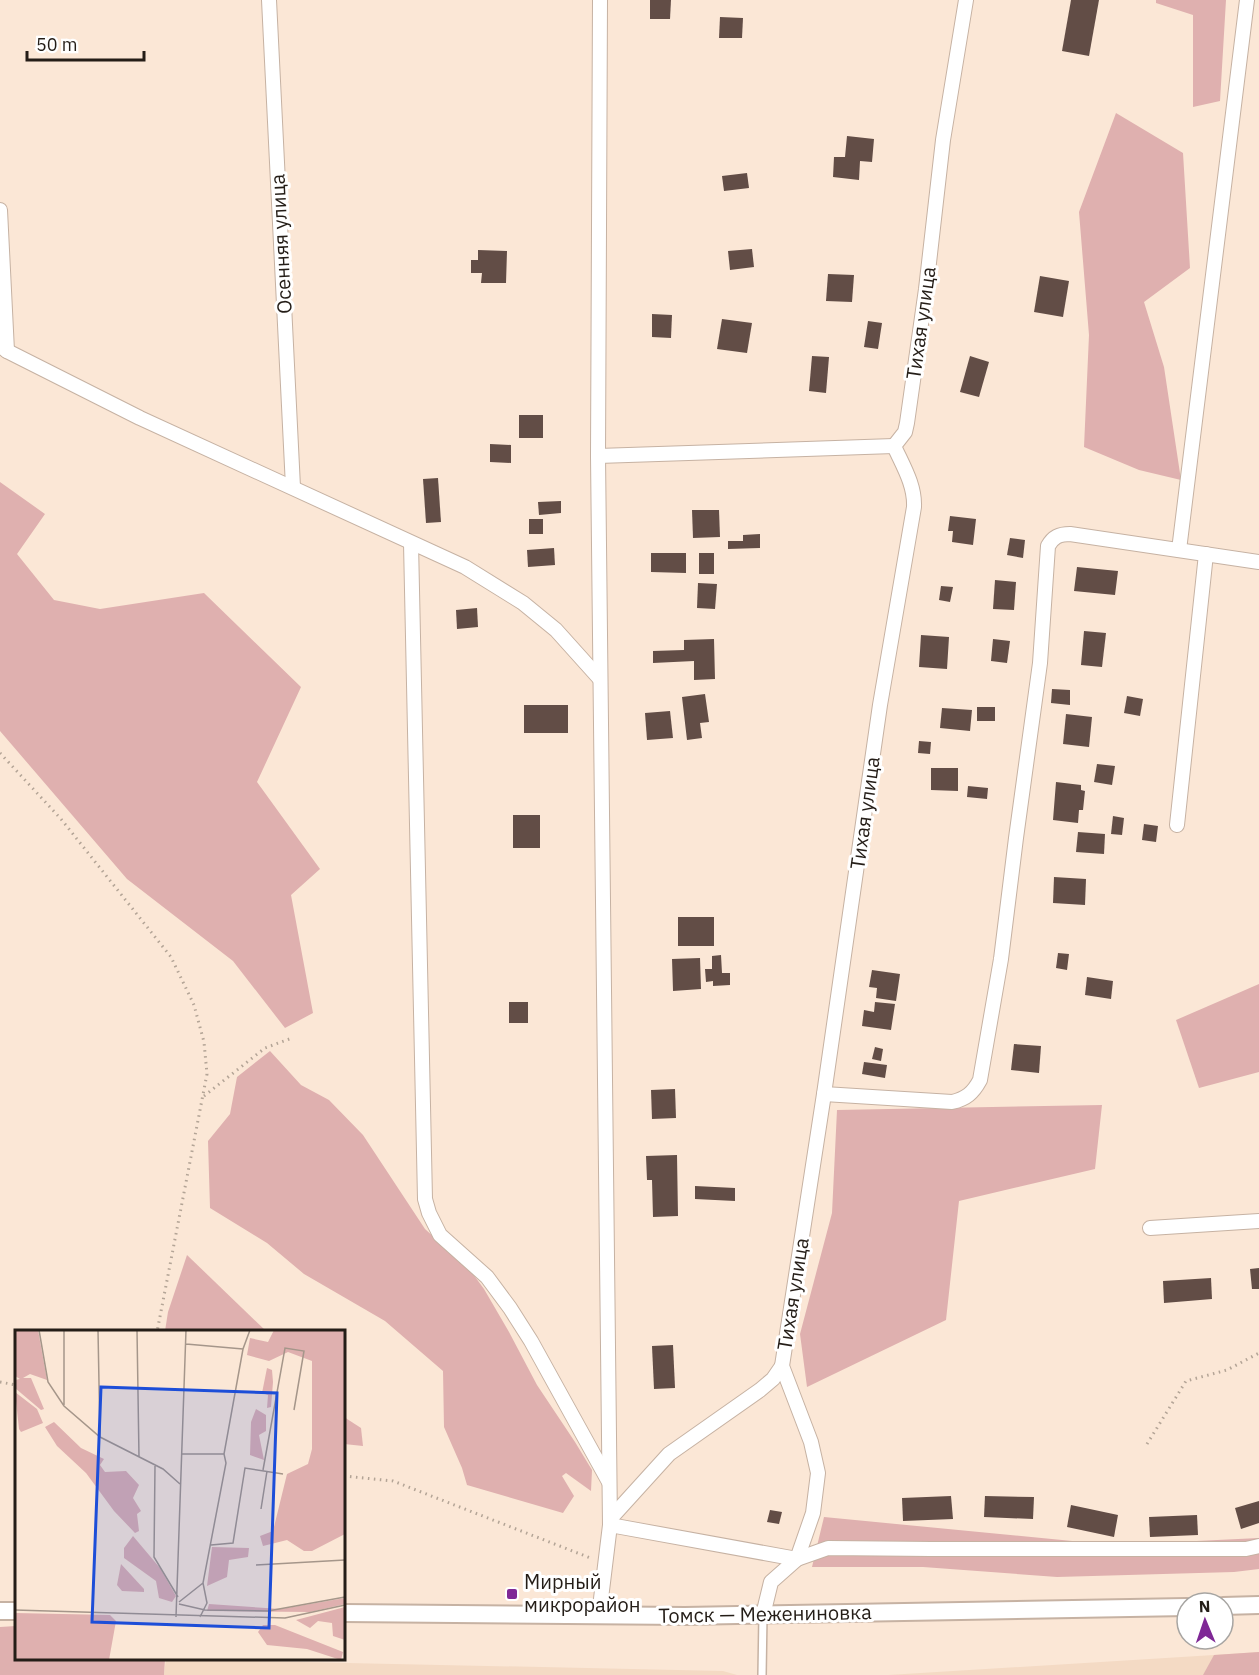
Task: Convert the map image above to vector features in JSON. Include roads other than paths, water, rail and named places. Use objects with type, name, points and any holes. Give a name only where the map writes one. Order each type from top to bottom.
[{"type":"street","name":"Осенняя улица","points":[[269,0],[293,487]]},
{"type":"street","points":[[599,1615],[610,1522],[598,456],[600,0]]},
{"type":"street","name":"Тихая улица","points":[[763,1615],[771,1582],[797,1559],[813,1513],[818,1473],[811,1442],[782,1366],[880,705],[914,507],[911,483],[894,446],[905,432],[907,423],[926,289],[943,140],[966,0]]},
{"type":"street","points":[[1179,550],[1247,0]]},
{"type":"street","points":[[0,210],[3,349],[140,418],[465,567],[523,603],[556,630],[600,679]]},
{"type":"street","points":[[598,456],[894,446]]},
{"type":"street","points":[[824,1094],[952,1102],[962,1100],[969,1095],[980,1080],[1001,959],[1040,663],[1048,546],[1051,540],[1057,536],[1070,534],[1259,562]]},
{"type":"street","points":[[411,543],[425,1198],[429,1213],[440,1235],[487,1277],[510,1308],[531,1341],[610,1484]]},
{"type":"street","points":[[1177,825],[1206,554]]},
{"type":"street","points":[[1150,1228],[1259,1221]]},
{"type":"street","points":[[610,1522],[669,1454],[773,1379],[782,1366]]},
{"type":"street","points":[[610,1522],[797,1559],[828,1548],[1246,1549],[1259,1546]]},
{"type":"street","points":[[1235,1606],[1259,1605]]},
{"type":"street","name":"Томск — Межениновка","points":[[345,1613],[763,1615],[1175,1607]]},
{"type":"lane","points":[[762,1675],[763,1615]]},
{"type":"place","name":"Мирный микрорайон","points":[[512,1594]]}]
